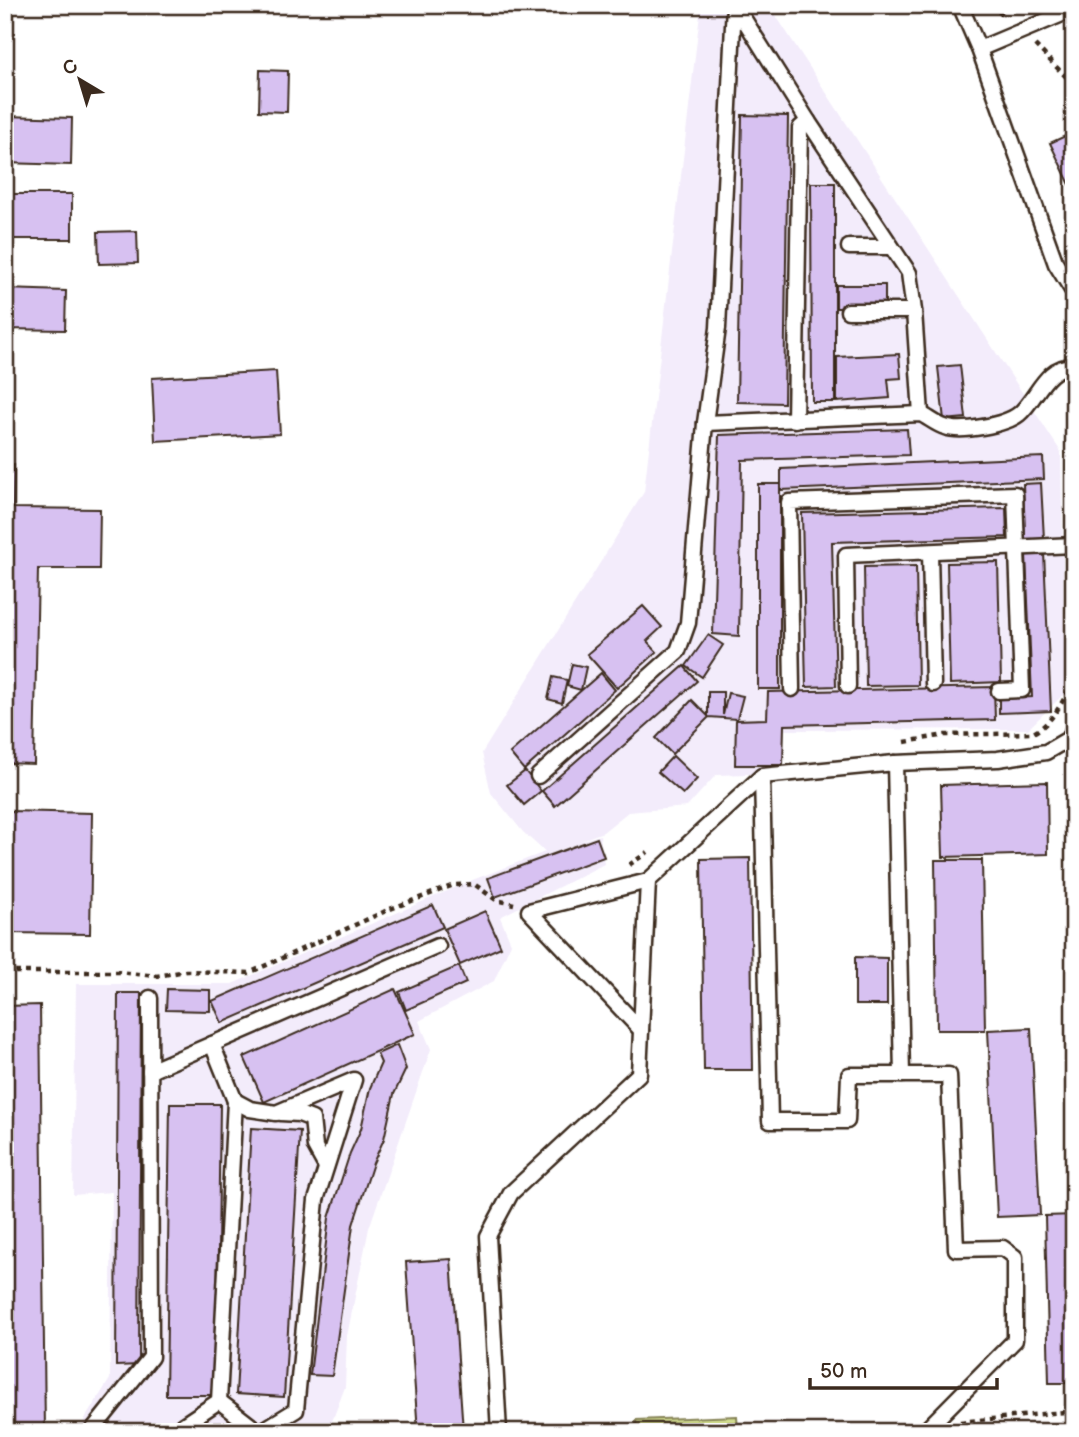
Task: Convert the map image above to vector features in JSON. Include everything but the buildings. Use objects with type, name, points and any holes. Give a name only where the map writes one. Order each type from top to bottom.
[{"type":"lane","points":[[735,5],[909,273],[921,414]]},
{"type":"lane","points":[[538,776],[678,651],[688,623],[705,423],[718,328],[735,5]]},
{"type":"lane","points":[[960,5],[979,50],[1056,264],[1074,293]]},
{"type":"lane","points":[[979,50],[1074,9]]},
{"type":"lane","points":[[795,420],[800,128],[808,121]]},
{"type":"lane","points":[[849,247],[891,247]]},
{"type":"lane","points":[[848,311],[914,310]]},
{"type":"lane","points":[[705,423],[921,414],[946,428],[980,427],[1003,422],[1018,414],[1050,374],[1066,366],[1074,366]]},
{"type":"lane","points":[[792,689],[789,502],[1015,494],[1022,690],[999,691]]},
{"type":"lane","points":[[848,686],[846,555],[1074,545]]},
{"type":"lane","points":[[930,552],[933,684]]},
{"type":"lane","points":[[641,1030],[529,911],[648,881],[762,776],[895,763],[998,759],[1046,752],[1073,737]]},
{"type":"lane","points":[[895,763],[902,1075]]},
{"type":"lane","points":[[762,776],[770,1121],[847,1121],[849,1075],[949,1076],[956,1249],[1003,1248],[1015,1257],[1015,1340],[928,1428]]},
{"type":"lane","points":[[499,1432],[488,1236],[511,1193],[639,1074],[648,881]]},
{"type":"lane","points":[[150,1071],[438,946]]},
{"type":"lane","points":[[91,1432],[150,1357],[150,998]]},
{"type":"lane","points":[[212,1044],[235,1101],[219,1401]]},
{"type":"lane","points":[[219,1401],[259,1432],[296,1410],[316,1200],[354,1080],[276,1113]]},
{"type":"lane","points":[[235,1101],[250,1110],[299,1114],[312,1119],[315,1147],[326,1167]]},
{"type":"lane","points":[[180,1432],[184,1425],[219,1401]]},
{"type":"path","points":[[5,972],[119,972],[157,976],[186,971],[249,973],[390,909],[454,885],[480,886],[486,895],[529,911]]},
{"type":"path","points":[[928,1428],[1074,1411]]},
{"type":"shaded area","points":[[701,5],[769,5],[1061,452],[1065,693],[1028,729],[785,730],[784,767],[777,773],[716,775],[687,807],[628,812],[603,832],[579,841],[600,835],[604,864],[500,917],[511,943],[494,981],[419,1021],[431,1049],[369,1228],[347,1336],[345,1387],[328,1432],[83,1432],[84,1420],[110,1379],[112,1192],[73,1195],[76,984],[232,984],[475,879],[545,852],[523,832],[491,793],[482,753],[644,492]]},
{"type":"green space","points":[[737,1416],[738,1432],[637,1432],[636,1420]]}]
